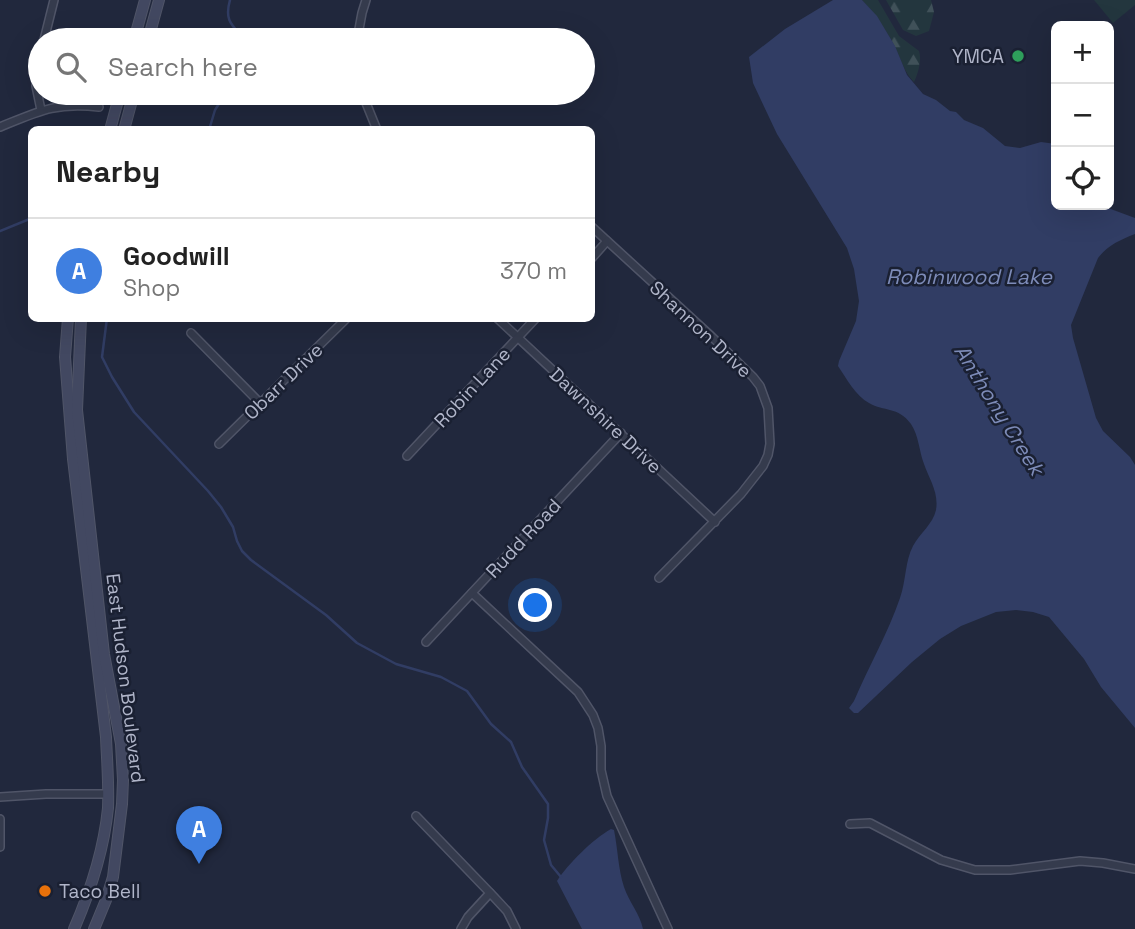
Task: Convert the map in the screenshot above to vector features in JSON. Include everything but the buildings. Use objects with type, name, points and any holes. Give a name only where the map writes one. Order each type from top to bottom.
[{"type":"main road","points":[[137,28],[145,0]]},
{"type":"main road","points":[[151,28],[159,0]]},
{"type":"main road","points":[[111,126],[117,105]]},
{"type":"main road","points":[[125,126],[131,105]]},
{"type":"main road","name":"East Hudson Boulevard","points":[[68,322],[65,357],[104,654],[121,744],[123,780],[113,877],[94,929]]},
{"type":"main road","name":"East Hudson Boulevard","points":[[74,929],[95,869],[106,822],[108,794],[106,737],[79,470],[76,410],[81,322]]},
{"type":"street","points":[[47,28],[54,0]]},
{"type":"street","points":[[359,28],[366,0]]},
{"type":"street","points":[[40,105],[41,110]]},
{"type":"street","points":[[0,127],[41,110],[74,105],[99,107]]},
{"type":"street","points":[[367,105],[375,126]]},
{"type":"street","name":"Shannon Drive","points":[[595,230],[753,377],[765,397],[770,420],[768,455],[757,476],[659,578]]},
{"type":"street","points":[[595,255],[607,241]]},
{"type":"street","name":"Obarr Drive","points":[[219,444],[343,322]]},
{"type":"street","name":"Dawnshire Drive","points":[[502,322],[715,522]]},
{"type":"street","name":"Robin Lane","points":[[407,456],[532,322]]},
{"type":"street","points":[[191,332],[260,402]]},
{"type":"street","name":"Rudd Road","points":[[425,642],[621,433]]},
{"type":"street","points":[[472,593],[579,692],[587,704],[600,737],[601,771],[607,796],[668,929]]},
{"type":"street","points":[[0,797],[108,794]]},
{"type":"street","points":[[416,816],[507,911],[516,929]]},
{"type":"street","points":[[0,820],[0,847]]},
{"type":"street","points":[[850,824],[870,823],[941,860],[975,870],[1010,870],[1080,861],[1135,869]]},
{"type":"street","points":[[461,929],[490,893]]},
{"type":"green space","points":[[862,0],[878,0],[899,36],[919,51],[919,67],[914,82],[884,28]]},
{"type":"green space","points":[[886,0],[931,0],[934,12],[929,31],[916,36],[903,30]]},
{"type":"green space","points":[[1094,0],[1135,0],[1135,5],[1114,22]]},
{"type":"water","name":"Robinwood Lake","points":[[833,0],[862,0],[877,16],[895,46],[907,75],[923,94],[956,112],[964,120],[983,128],[1005,146],[1020,148],[1041,142],[1051,143],[1051,210],[1113,210],[1135,218],[1135,234],[1110,246],[1098,258],[1071,325],[1096,418],[1103,431],[1135,465],[1135,728],[1049,617],[1016,610],[996,612],[961,626],[912,662],[858,713],[849,708],[895,611],[902,592],[910,552],[932,520],[937,503],[911,424],[901,414],[864,400],[838,366],[856,321],[859,301],[854,269],[847,248],[777,134],[753,83],[749,57],[785,29]]},
{"type":"water","points":[[611,829],[614,830],[624,887],[643,929],[582,929],[557,881],[581,852]]},
{"type":"waterway","points":[[230,0],[228,13],[235,28]]},
{"type":"waterway","points":[[210,126],[218,105]]},
{"type":"waterway","points":[[0,231],[28,220]]},
{"type":"waterway","points":[[106,322],[102,357],[112,377],[134,412],[221,507],[233,527],[242,551],[326,615],[357,643],[396,664],[441,677],[467,691],[491,724],[511,742],[522,767],[548,804],[544,840],[551,865],[561,877]]},
{"type":"place","name":"YMCA","points":[[1018,56]]},
{"type":"place","name":"Goodwill","points":[[199,864]]},
{"type":"place","name":"Taco Bell","points":[[45,891]]},
{"type":"water label","name":"Anthony Creek","points":[[999,410]]}]
